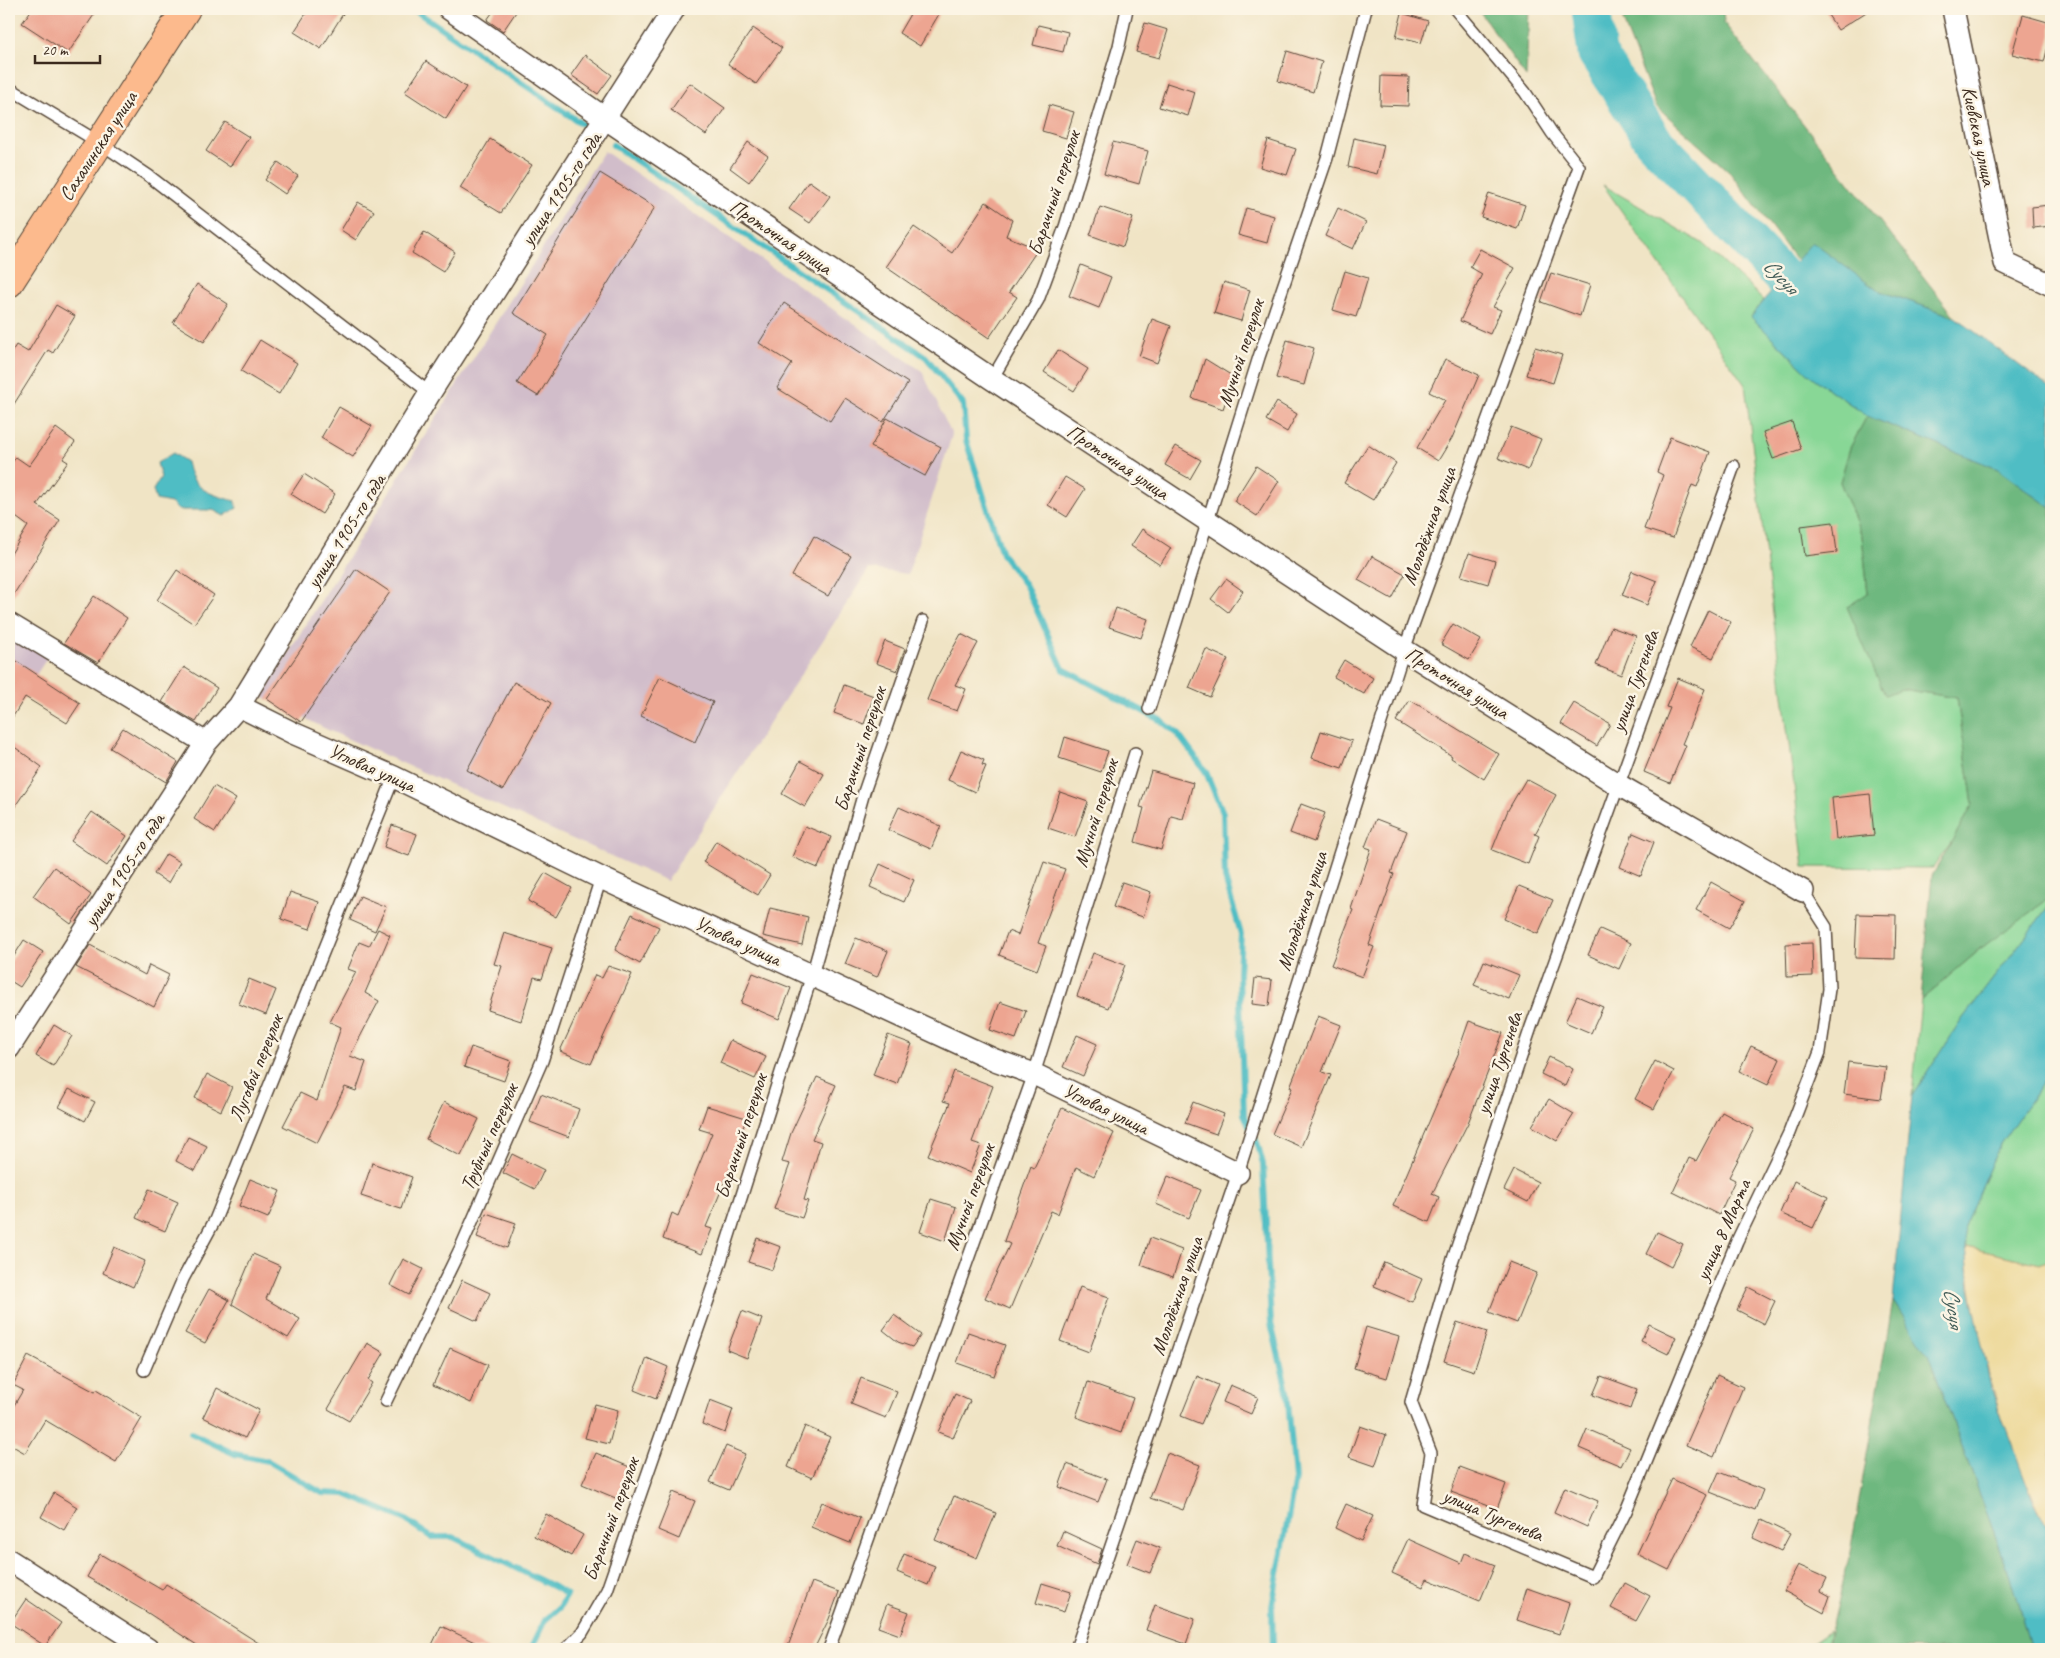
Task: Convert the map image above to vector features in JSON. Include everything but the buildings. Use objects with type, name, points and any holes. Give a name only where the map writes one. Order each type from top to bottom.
[{"type":"main road","name":"Сахалинская улица","points":[[9,283],[186,9]]},
{"type":"street","name":"Проточная улица","points":[[449,9],[606,119],[992,379],[1404,650],[1617,784],[1803,891]]},
{"type":"street","name":"улица 1905-го года","points":[[9,1048],[206,743],[239,706],[430,393],[606,119],[674,9]]},
{"type":"street","name":"Киевская улица","points":[[1953,9],[2004,263],[2051,285]]},
{"type":"street","points":[[9,624],[206,743]]},
{"type":"street","name":"Угловая улица","points":[[239,706],[293,733],[394,777],[601,878],[995,1060],[1034,1074],[1238,1173]]},
{"type":"street","points":[[9,1560],[148,1649]]},
{"type":"lane","name":"Барачный переулок","points":[[992,379],[1038,300],[1065,227],[1119,46],[1127,9]]},
{"type":"lane","name":"Мучной переулок","points":[[1149,709],[1206,521],[1259,357],[1327,158],[1366,9]]},
{"type":"lane","name":"Молодёжная улица","points":[[1076,1649],[1238,1173],[1404,650],[1579,167],[1525,92],[1455,9]]},
{"type":"lane","points":[[9,88],[100,143],[149,176],[430,393]]},
{"type":"lane","name":"улица Тургенева","points":[[1593,1577],[1422,1505],[1431,1454],[1411,1402],[1450,1268],[1531,1027],[1617,784],[1734,466]]},
{"type":"lane","name":"Барачный переулок","points":[[566,1649],[582,1632],[606,1590],[713,1286],[812,975],[864,792],[923,622]]},
{"type":"lane","name":"Мучной переулок","points":[[829,1649],[1034,1074],[1135,753]]},
{"type":"lane","name":"Луговой переулок","points":[[144,1370],[183,1279],[214,1220],[394,777]]},
{"type":"lane","name":"Трубный переулок","points":[[386,1401],[461,1247],[542,1061],[601,878]]},
{"type":"lane","name":"улица 8 Марта","points":[[1593,1577],[1626,1510],[1733,1250],[1789,1133],[1820,1052],[1829,989],[1826,927],[1803,891]]},
{"type":"shaded area","points":[[604,151],[922,371],[952,435],[908,574],[869,569],[667,881],[326,729],[261,696]]},
{"type":"shaded area","points":[[9,615],[56,644],[9,717]]},
{"type":"green space","points":[[1478,9],[1529,9],[1526,77]]},
{"type":"green space","points":[[1626,9],[1723,9],[1724,23],[1955,317],[1877,290],[1812,243],[1797,261],[1728,170],[1656,106],[1623,21]]},
{"type":"green space","points":[[1603,185],[1702,243],[1764,300],[1751,317],[1812,377],[1867,416],[1850,448],[1840,482],[1862,536],[1868,594],[1847,607],[1902,689],[1957,698],[1973,804],[1954,838],[1933,868],[1804,867],[1745,385]]},
{"type":"green space","points":[[1867,416],[1998,469],[2051,508],[2051,897],[1984,946],[1921,1000],[1932,876],[1973,804],[1957,698],[1902,689],[1885,695],[1847,607],[1868,593],[1862,536],[1840,482],[1850,448]]},
{"type":"green space","points":[[2051,897],[2051,903],[1963,1018],[1912,1096],[1921,1000],[1989,942]]},
{"type":"green space","points":[[2051,1071],[2051,1259],[2040,1264],[1966,1247],[1964,1226],[2000,1144]]},
{"type":"green space","points":[[1893,1301],[1928,1354],[2009,1573],[2031,1649],[1827,1649],[1850,1553]]},
{"type":"green space","points":[[1830,1631],[1826,1649],[1804,1649]]},
{"type":"sand","points":[[1966,1247],[2040,1264],[2051,1259],[2051,1534],[2019,1466],[1995,1395],[1977,1322]]},
{"type":"water","points":[[1812,242],[1877,290],[1955,317],[2051,389],[2051,508],[1998,469],[1867,416],[1812,377],[1751,317]]},
{"type":"water","points":[[173,453],[187,462],[189,471],[198,485],[210,493],[235,501],[237,508],[224,516],[213,510],[178,510],[171,503],[156,500],[153,490],[161,477],[157,463]]},
{"type":"water","points":[[2051,903],[2051,1071],[2000,1144],[1964,1226],[1970,1288],[1991,1388],[2032,1498],[2051,1534],[2051,1649],[2031,1649],[2009,1573],[1928,1354],[1893,1301],[1912,1096],[1963,1018]]},
{"type":"waterway","points":[[413,9],[585,126]]},
{"type":"waterway","name":"Сусуя","points":[[1591,9],[1597,53],[1652,139],[1818,315]]},
{"type":"waterway","points":[[613,145],[926,357],[963,404],[966,440],[1002,554],[1026,586],[1063,669],[1160,720],[1177,733],[1206,772],[1223,813],[1225,878],[1241,934],[1239,974],[1244,1114],[1258,1145],[1263,1164],[1271,1323],[1287,1391],[1295,1479],[1272,1607],[1273,1649]]},
{"type":"waterway","points":[[191,1433],[235,1454],[268,1461],[322,1493],[345,1494],[404,1519],[431,1537],[453,1537],[567,1595],[560,1607],[545,1620],[531,1649]]}]
